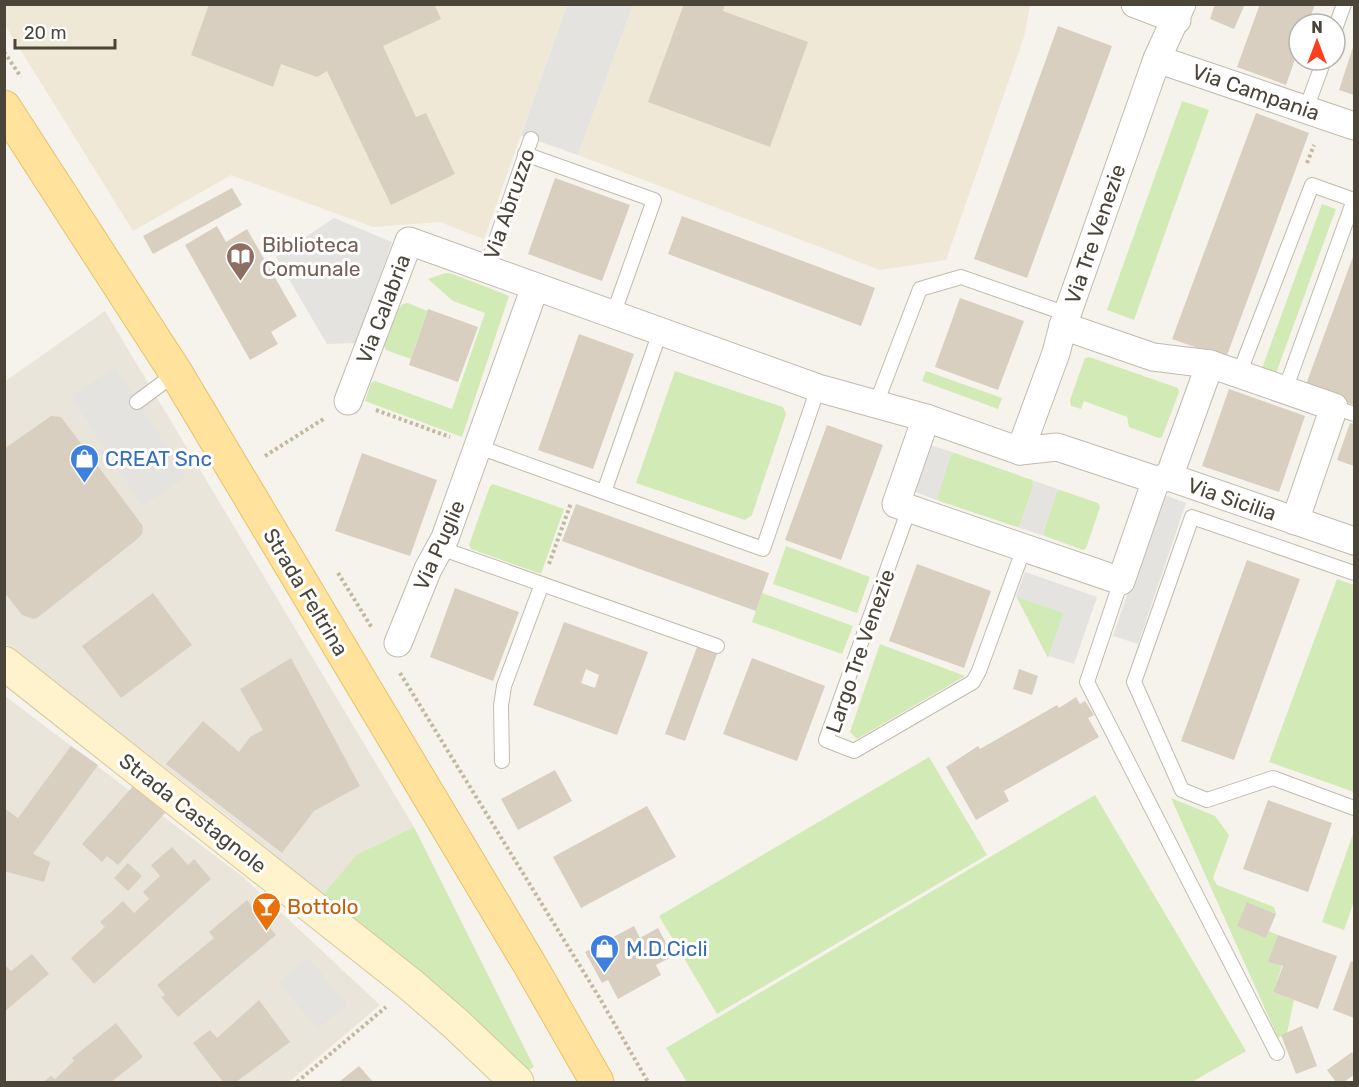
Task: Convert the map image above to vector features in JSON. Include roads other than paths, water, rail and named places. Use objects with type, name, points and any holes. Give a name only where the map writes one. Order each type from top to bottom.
[{"type":"main road","name":"Strada Feltrina","points":[[4,107],[176,373],[530,965],[597,1083]]},
{"type":"main road","name":"Strada Castagnole","points":[[4,663],[411,985],[456,1024],[517,1083]]},
{"type":"street","name":"Via Tre Venezie","points":[[1020,451],[1157,59],[1179,12],[1135,4]]},
{"type":"street","name":"Via Campania","points":[[1157,59],[1354,126]]},
{"type":"street","name":"Via Calabria","points":[[348,400],[409,241],[818,388],[926,418]]},
{"type":"street","name":"Via Puglie","points":[[398,643],[428,569],[445,538],[536,287]]},
{"type":"street","name":"Via Sicilia","points":[[1065,320],[1153,357],[1209,364],[1344,411],[1295,521]]},
{"type":"street","name":"Via Sicilia","points":[[1209,364],[1163,479],[1354,541]]},
{"type":"street","points":[[926,418],[1020,451],[1057,447],[1163,479],[1121,581],[896,504],[926,418]]},
{"type":"lane","points":[[1306,109],[1320,72]]},
{"type":"lane","name":"Via Abruzzo","points":[[486,269],[531,139]]},
{"type":"lane","points":[[525,154],[654,200],[613,315]]},
{"type":"lane","points":[[1239,374],[1312,184],[1354,200],[1285,390]]},
{"type":"lane","points":[[876,404],[920,289],[961,277],[1065,320]]},
{"type":"lane","points":[[604,492],[660,332]]},
{"type":"lane","points":[[137,402],[176,373]]},
{"type":"lane","points":[[479,447],[763,549],[818,388]]},
{"type":"lane","name":"Largo Tre Venezie","points":[[909,509],[826,740],[854,751],[973,682],[1024,548]]},
{"type":"lane","points":[[1354,573],[1192,518],[1134,682],[1182,790],[1207,800],[1273,778],[1354,808]]},
{"type":"lane","points":[[440,548],[717,646]]},
{"type":"lane","points":[[1121,581],[1087,682],[1277,1053]]},
{"type":"lane","points":[[502,761],[501,706],[504,686],[542,584]]},
{"type":"place","name":"Biblioteca Comunale","points":[[241,282]]},
{"type":"place","name":"CREAT Snc","points":[[84,484]]},
{"type":"place","name":"Bottolo","points":[[266,932]]},
{"type":"place","name":"M.D.Cicli","points":[[605,974]]}]
